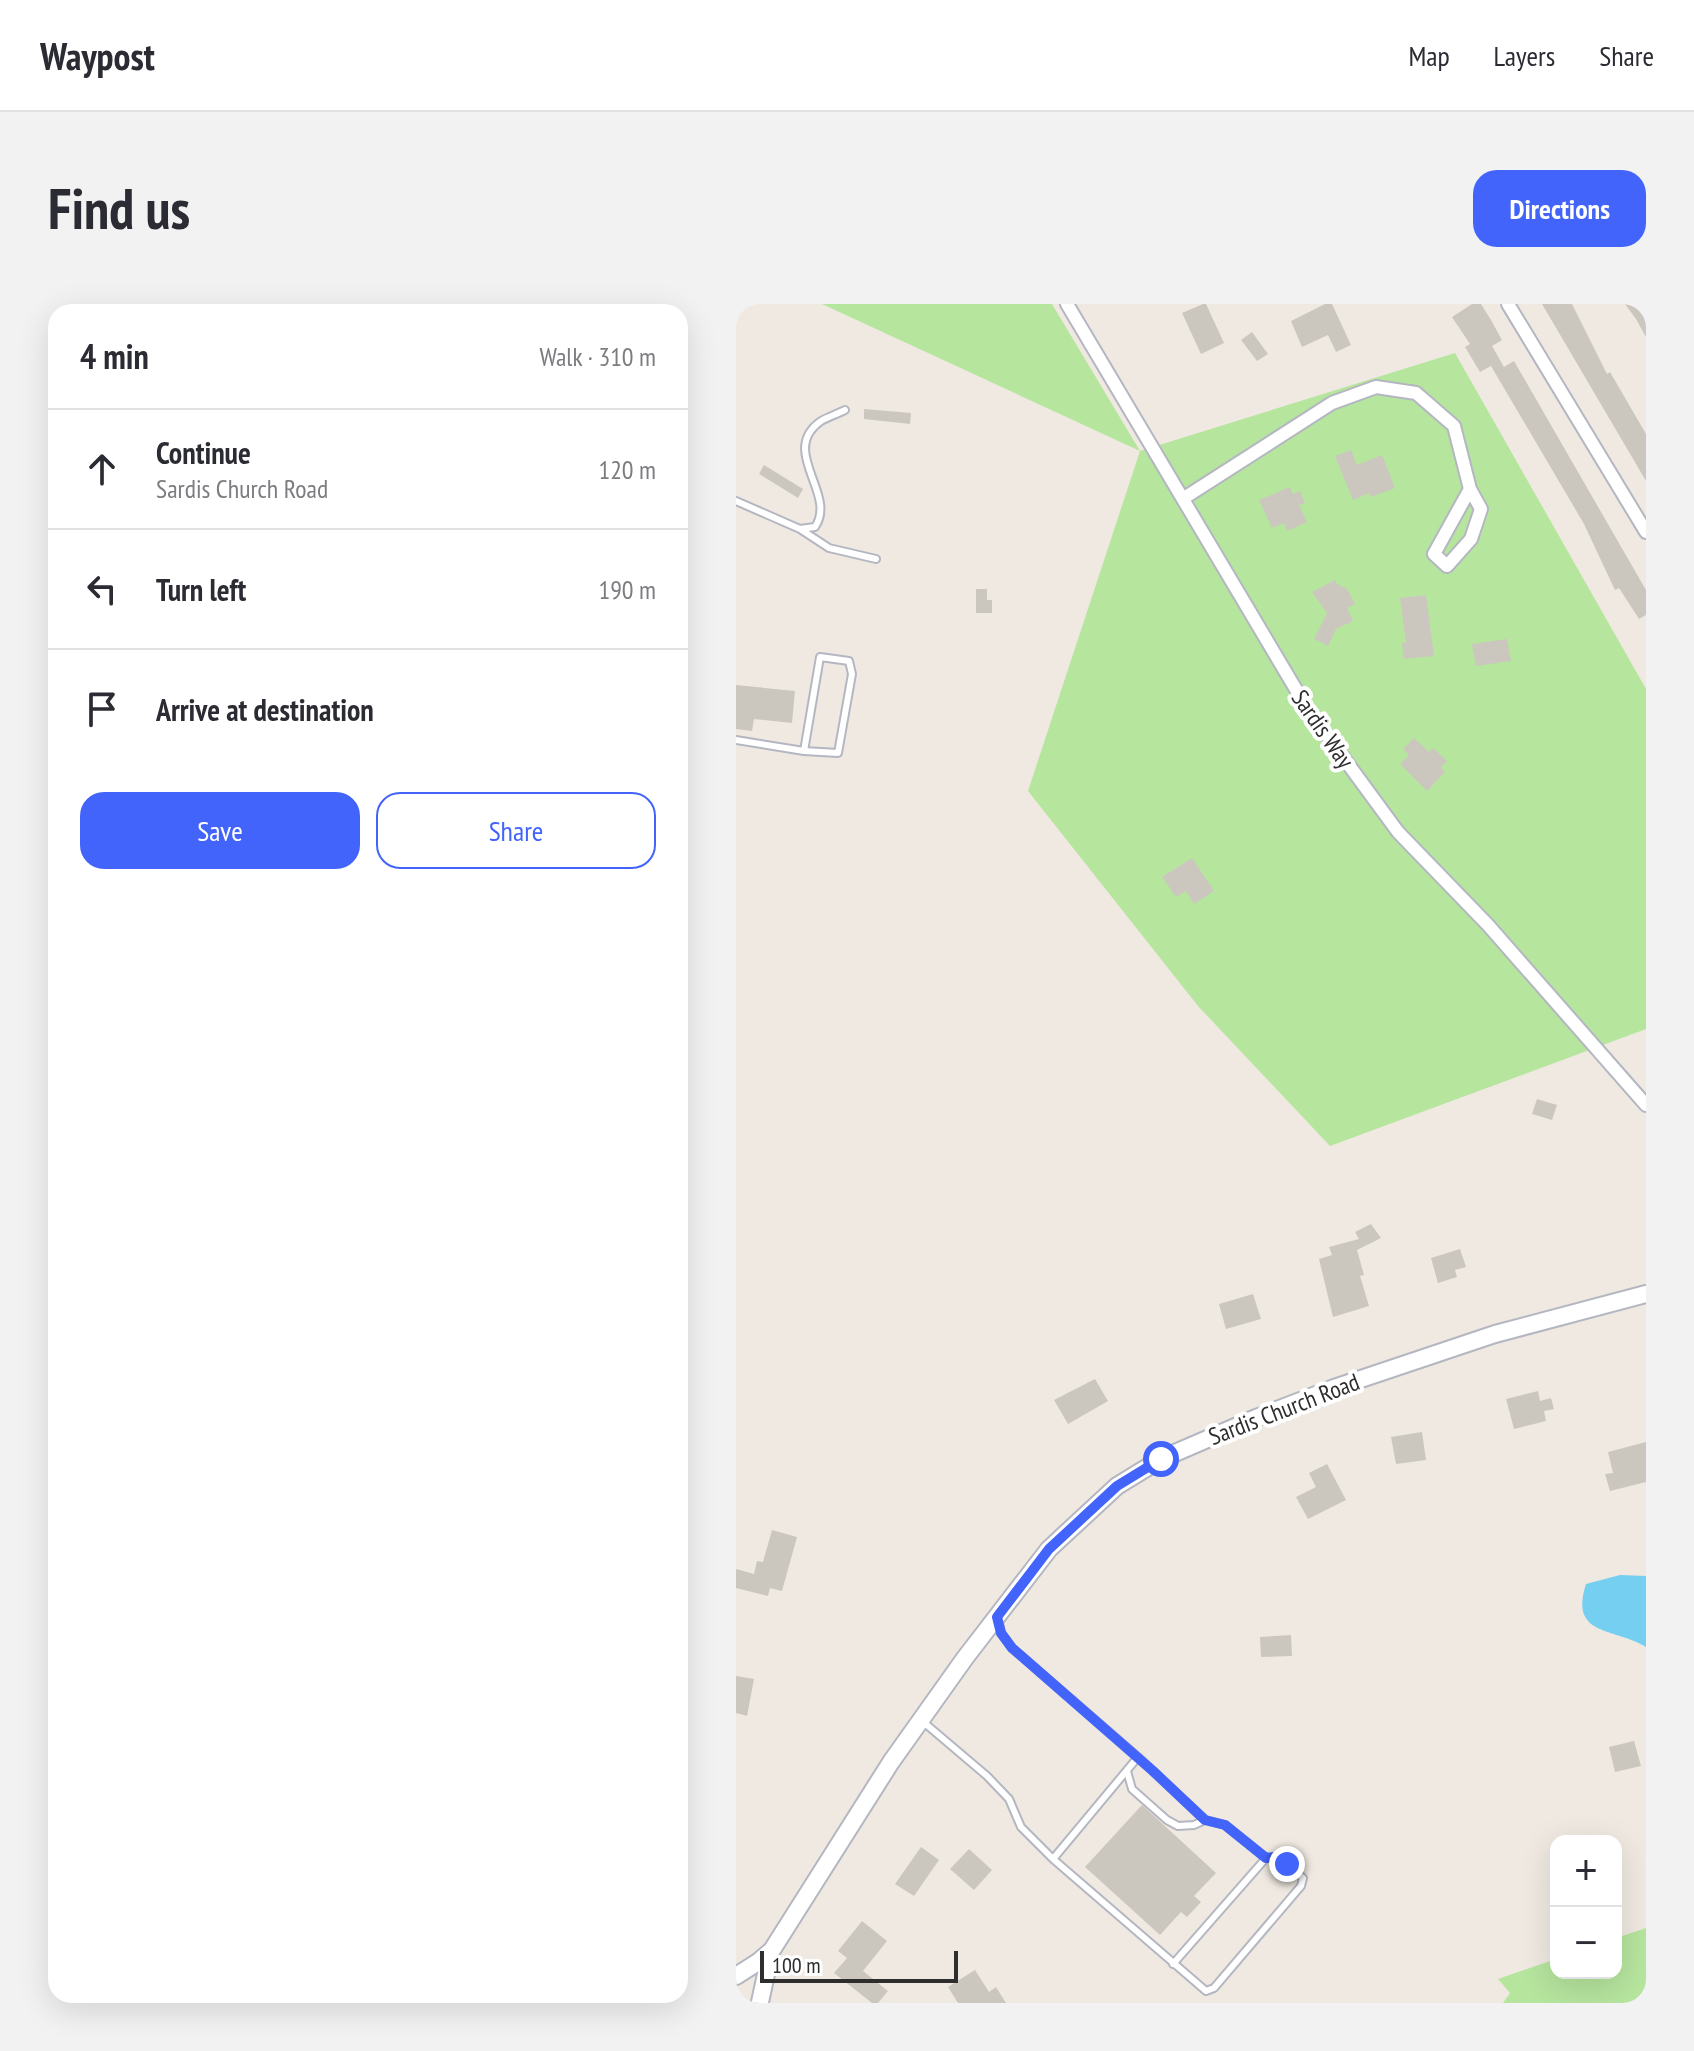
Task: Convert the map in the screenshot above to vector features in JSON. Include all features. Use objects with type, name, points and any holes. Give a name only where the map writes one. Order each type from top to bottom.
[{"type":"street","name":"Sardis Way","points":[[1067,304],[1184,498],[1212,553],[1307,708],[1398,832],[1488,925],[1646,1105]]},
{"type":"street","points":[[1508,304],[1646,532]]},
{"type":"street","points":[[1184,498],[1332,403],[1376,387],[1416,393],[1454,426],[1470,489],[1481,509],[1471,539],[1447,566],[1434,554],[1470,489]]},
{"type":"street","name":"Sardis Church Road","points":[[736,1977],[772,1950],[891,1762],[1049,1549],[1117,1486],[1161,1459],[1256,1418],[1349,1383],[1495,1334],[1646,1294]]},
{"type":"street","name":"Sardis Church Road","points":[[760,2003],[772,1950]]},
{"type":"street","points":[[736,1977],[752,1985],[760,2003]]},
{"type":"lane","points":[[800,529],[815,527],[822,518],[822,504],[806,463],[805,451],[810,433],[819,422],[845,410]]},
{"type":"lane","points":[[736,501],[800,529],[829,548],[876,559]]},
{"type":"lane","points":[[736,740],[804,751],[838,753],[852,674],[849,661],[820,657],[804,751]]},
{"type":"lane","points":[[997,1617],[1001,1633],[1012,1648],[1138,1757],[1205,1820],[1225,1825],[1266,1858]]},
{"type":"lane","points":[[921,1720],[987,1776],[1009,1799],[1021,1827],[1053,1859],[1173,1964],[1206,1991],[1214,1988],[1301,1886],[1303,1878],[1287,1864],[1274,1857],[1266,1858],[1173,1964]]},
{"type":"lane","points":[[1053,1859],[1138,1757]]},
{"type":"lane","points":[[1127,1771],[1132,1789],[1167,1820],[1178,1826],[1194,1825],[1205,1820]]},
{"type":"green space","points":[[822,304],[1052,304],[1140,451]]},
{"type":"green space","points":[[1455,353],[1646,689],[1646,1029],[1330,1146],[1198,1006],[1028,791],[1140,451]]},
{"type":"green space","points":[[1646,1928],[1646,2003],[1503,2003],[1510,1993],[1498,1979],[1550,1961],[1550,1979],[1622,1979],[1622,1936]]},
{"type":"water","points":[[1620,1575],[1646,1576],[1646,1647],[1598,1628],[1589,1622],[1584,1613],[1582,1601],[1586,1584]]},
{"type":"building","points":[[1206,304],[1224,343],[1201,354],[1182,313]]},
{"type":"building","points":[[1325,304],[1332,304],[1351,345],[1336,352],[1328,335],[1302,347],[1291,321]]},
{"type":"building","points":[[1472,304],[1481,304],[1491,320],[1502,340],[1492,346],[1504,367],[1514,361],[1646,590],[1646,615],[1639,619],[1619,588],[1615,590],[1584,524],[1491,366],[1480,372],[1465,347],[1470,344],[1452,317]]},
{"type":"building","points":[[1542,304],[1572,304],[1607,374],[1610,372],[1646,434],[1646,481]]},
{"type":"building","points":[[1625,304],[1646,304],[1646,337],[1636,319]]},
{"type":"building","points":[[1252,332],[1268,354],[1257,361],[1241,340]]},
{"type":"building","points":[[864,409],[911,413],[910,424],[864,419]]},
{"type":"building","points":[[1351,450],[1357,465],[1382,455],[1395,488],[1353,500],[1335,456]]},
{"type":"building","points":[[764,465],[803,489],[798,498],[759,474]]},
{"type":"building","points":[[1290,487],[1293,494],[1300,491],[1305,503],[1299,505],[1307,522],[1287,531],[1284,523],[1272,528],[1259,500]]},
{"type":"building","points":[[1335,580],[1347,589],[1355,604],[1347,608],[1353,621],[1336,629],[1328,646],[1314,639],[1327,613],[1312,592]]},
{"type":"building","points":[[976,589],[987,589],[987,600],[992,600],[992,613],[976,613]]},
{"type":"building","points":[[1426,595],[1434,656],[1404,659],[1402,643],[1406,643],[1400,598]]},
{"type":"building","points":[[1507,639],[1511,661],[1476,666],[1472,644]]},
{"type":"building","points":[[736,685],[795,691],[792,723],[754,719],[752,731],[736,729]]},
{"type":"building","points":[[1414,738],[1429,752],[1433,748],[1447,761],[1441,767],[1445,772],[1427,791],[1400,764],[1409,755],[1403,749]]},
{"type":"building","points":[[1192,858],[1214,891],[1194,904],[1186,891],[1176,897],[1162,877]]},
{"type":"building","points":[[1537,1099],[1557,1105],[1552,1120],[1532,1114]]},
{"type":"building","points":[[1371,1224],[1381,1238],[1357,1250],[1364,1275],[1360,1276],[1369,1306],[1333,1317],[1319,1259],[1332,1255],[1329,1247],[1359,1239],[1355,1232]]},
{"type":"building","points":[[1460,1249],[1466,1267],[1455,1270],[1457,1277],[1438,1283],[1431,1258]]},
{"type":"building","points":[[1253,1294],[1261,1319],[1226,1329],[1219,1304]]},
{"type":"building","points":[[1095,1379],[1108,1401],[1068,1424],[1054,1400]]},
{"type":"building","points":[[1538,1391],[1540,1401],[1551,1398],[1554,1409],[1544,1411],[1546,1421],[1514,1429],[1506,1399]]},
{"type":"building","points":[[1422,1432],[1426,1460],[1396,1464],[1391,1437]]},
{"type":"building","points":[[1646,1442],[1646,1482],[1610,1491],[1605,1474],[1613,1473],[1608,1452]]},
{"type":"building","points":[[1327,1464],[1346,1500],[1308,1519],[1296,1497],[1316,1487],[1309,1473]]},
{"type":"building","points":[[772,1530],[797,1537],[782,1591],[770,1588],[768,1596],[736,1588],[736,1569],[754,1574],[757,1561],[763,1562]]},
{"type":"building","points":[[1291,1635],[1292,1656],[1261,1657],[1260,1637]]},
{"type":"building","points":[[736,1676],[754,1679],[747,1716],[736,1713]]},
{"type":"building","points":[[1634,1741],[1641,1766],[1615,1772],[1609,1747]]},
{"type":"building","points":[[1142,1805],[1216,1873],[1194,1896],[1201,1902],[1187,1917],[1181,1912],[1160,1935],[1085,1867]]},
{"type":"building","points":[[921,1847],[939,1860],[914,1896],[895,1884]]},
{"type":"building","points":[[969,1849],[992,1870],[974,1890],[950,1869]]},
{"type":"building","points":[[862,1921],[887,1941],[863,1971],[888,1991],[878,2003],[872,2003],[834,1973],[847,1958],[838,1951]]},
{"type":"building","points":[[975,1970],[989,1992],[996,1987],[1006,2003],[958,2003],[948,1987]]},
{"type":"route","points":[[1161,1459],[1117,1486],[1049,1549],[997,1617],[1001,1633],[1012,1648],[1205,1820],[1225,1825],[1266,1858],[1274,1857],[1287,1864]]}]
